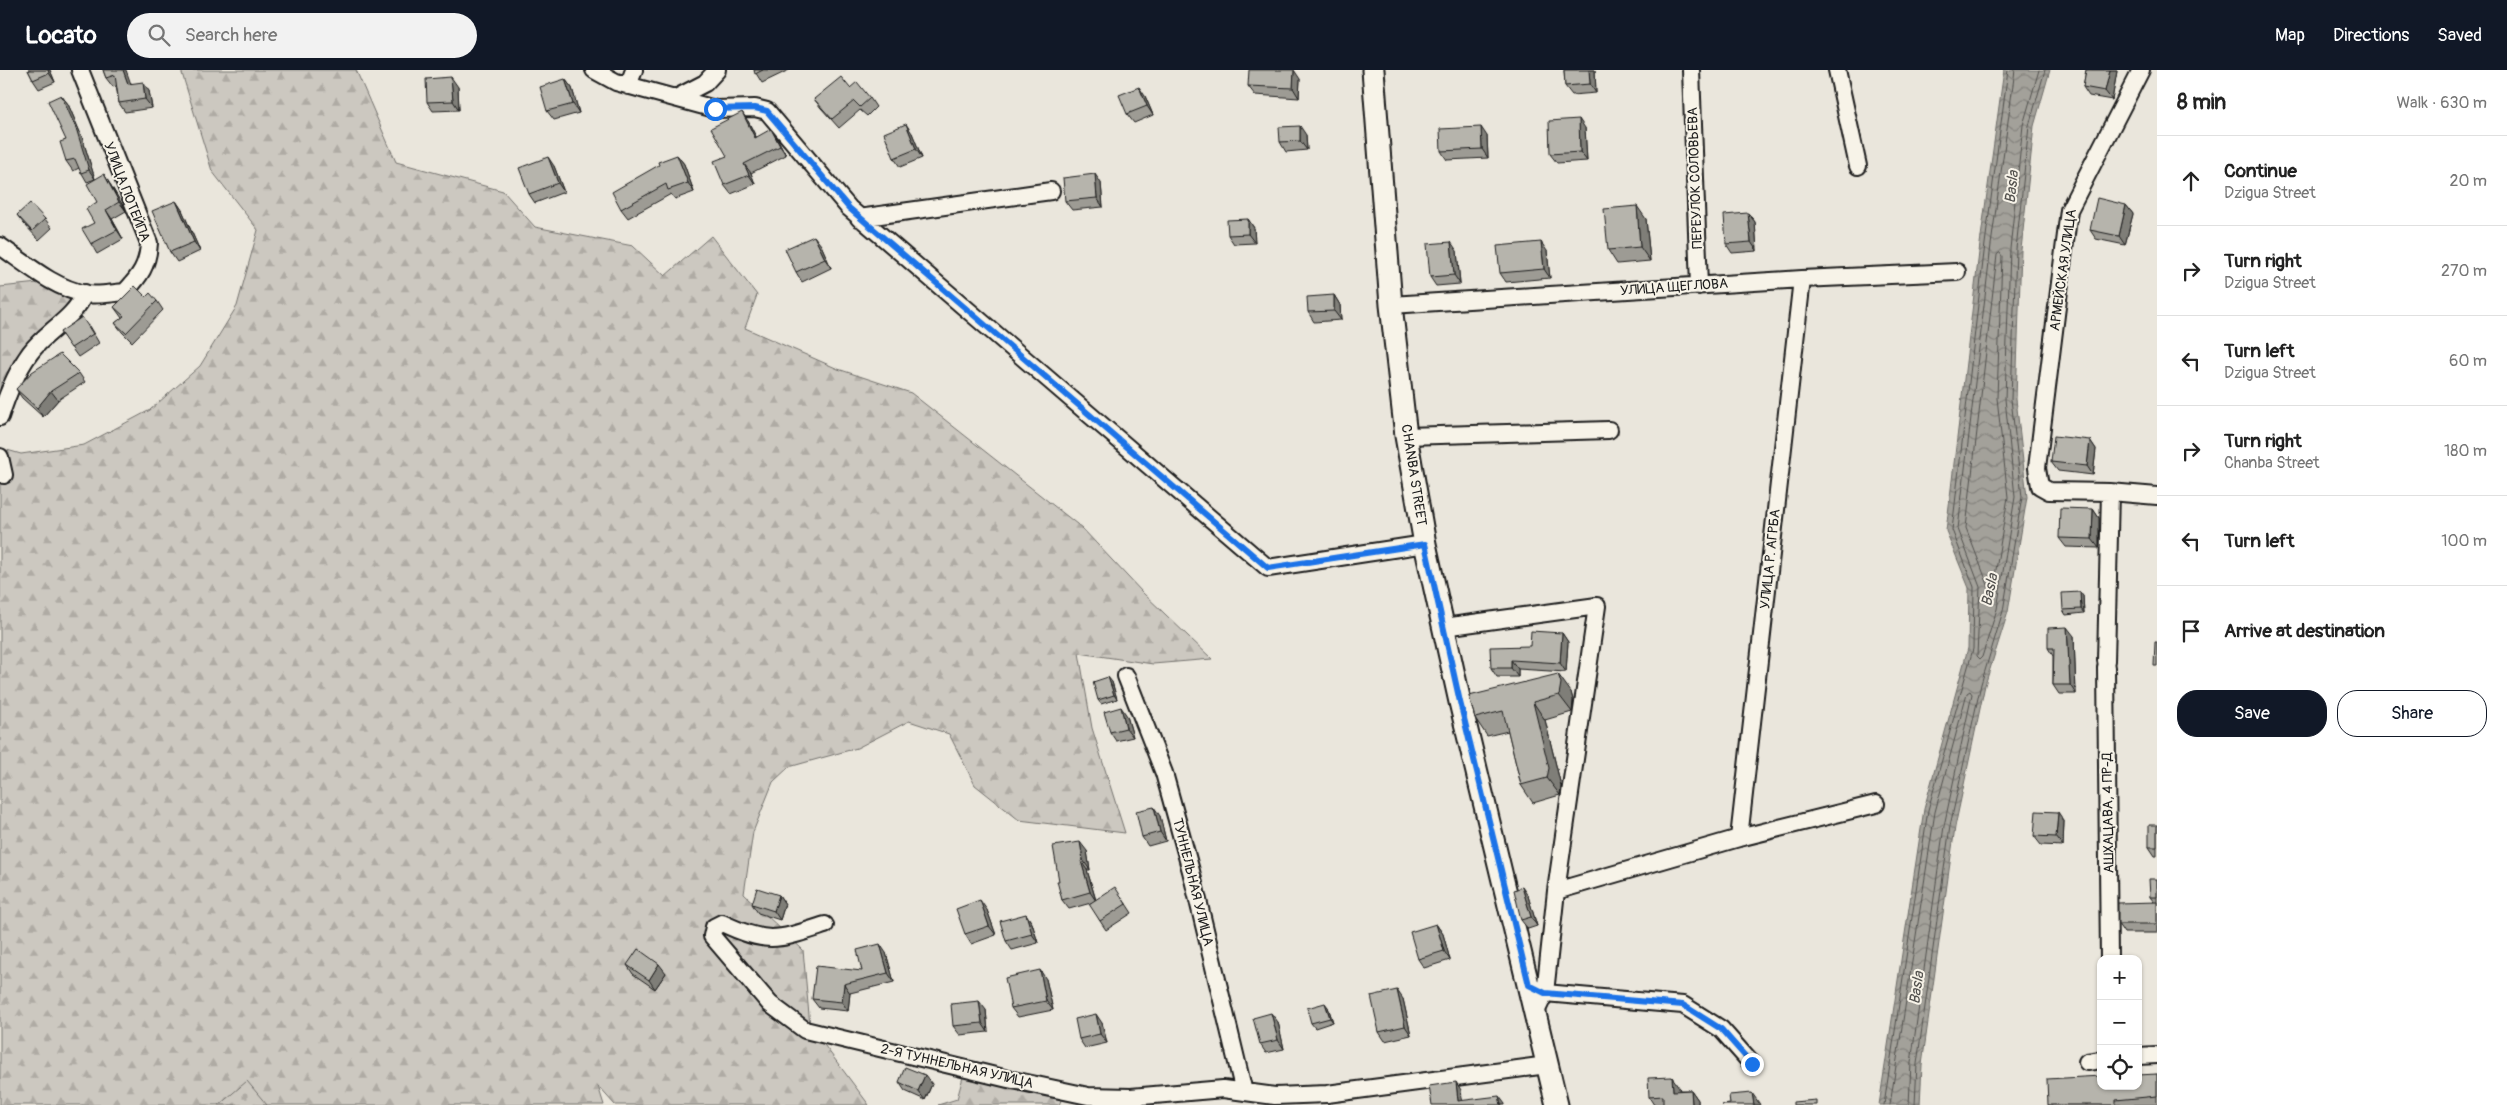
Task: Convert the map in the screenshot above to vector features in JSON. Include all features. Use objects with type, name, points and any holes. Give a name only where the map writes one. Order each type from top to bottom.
[{"type":"street","name":"УЛИЦА ПОТЕЙПА","points":[[0,246],[38,272],[85,294],[125,292],[141,274],[148,258],[149,243],[80,70]]},
{"type":"street","points":[[594,70],[628,86],[715,109],[755,108],[767,111],[859,218],[1268,568],[1425,544]]},
{"type":"street","points":[[628,86],[634,70]]},
{"type":"street","points":[[676,98],[705,83],[717,70]]},
{"type":"street","name":"CHANBA STREET","points":[[1373,70],[1391,305],[1406,436],[1425,544],[1464,721],[1537,997],[1547,1065],[1557,1105]]},
{"type":"street","name":"ПЕРЕУЛОК СОЛОВЬЕВА","points":[[1691,70],[1699,286]]},
{"type":"street","points":[[1837,70],[1858,166]]},
{"type":"street","name":"АРМЕЙСКАЯ УЛИЦА","points":[[2110,492],[2049,491],[2040,486],[2037,468],[2069,210],[2141,70]]},
{"type":"street","points":[[859,218],[1051,191]]},
{"type":"street","name":"УЛИЦА ЩЕГЛОВА","points":[[1391,305],[1802,279],[1957,272]]},
{"type":"street","name":"УЛИЦА Р. АГРБА","points":[[1739,838],[1802,279]]},
{"type":"street","points":[[0,417],[9,389],[30,353],[78,309],[85,294]]},
{"type":"street","points":[[1406,436],[1609,430]]},
{"type":"street","points":[[0,457],[4,475]]},
{"type":"street","points":[[2110,492],[2157,496]]},
{"type":"street","name":"АШХАЦАВА, 4 ПР-Д","points":[[2109,955],[2106,664],[2110,492]]},
{"type":"street","points":[[1444,626],[1597,606],[1556,891],[1537,997],[1683,1005],[1721,1029],[1752,1064]]},
{"type":"street","name":"ТУННЕЛЬНАЯ УЛИЦА","points":[[1126,676],[1164,773],[1191,871],[1244,1092]]},
{"type":"street","points":[[1556,891],[1739,838],[1876,804]]},
{"type":"street","name":"2-Я ТУННЕЛЬНАЯ УЛИЦА","points":[[825,925],[783,939],[763,938],[741,932],[722,923],[714,927],[712,936],[770,1004],[806,1030],[1008,1079],[1088,1096],[1131,1096],[1222,1090],[1275,1096],[1327,1094],[1547,1065]]},
{"type":"street","points":[[2142,1056],[2157,1055]]},
{"type":"green space","points":[[181,70],[356,70],[396,162],[503,191],[535,227],[633,246],[665,276],[711,236],[757,295],[745,328],[838,369],[911,393],[1082,528],[1142,592],[1212,659],[1153,664],[1079,653],[1092,728],[1125,833],[1019,820],[975,785],[949,734],[909,721],[857,748],[789,767],[773,782],[753,832],[744,894],[803,950],[810,1026],[869,1105],[615,1105],[598,1086],[604,1105],[0,1105],[0,448],[21,454],[84,445],[150,410],[200,366],[237,306],[258,230],[212,171]]},
{"type":"green space","points":[[38,283],[73,301],[0,403],[0,287]]},
{"type":"green space","points":[[963,1077],[1062,1098],[1059,1105],[938,1105],[957,1099]]},
{"type":"green space","points":[[247,1081],[267,1105],[219,1105]]},
{"type":"water","name":"Basla","points":[[2004,70],[2050,70],[2034,126],[2021,250],[2016,399],[2027,497],[2008,612],[1985,685],[1955,827],[1922,1065],[1920,1105],[1879,1105],[1924,809],[1968,648],[1969,588],[1946,531],[1980,244]]},
{"type":"building","points":[[28,70],[48,70],[49,73],[33,80]]},
{"type":"building","points":[[103,70],[123,70],[128,84],[143,82],[145,99],[119,103],[115,75],[106,78]]},
{"type":"building","points":[[754,70],[763,70],[755,74]]},
{"type":"building","points":[[1249,70],[1294,70],[1293,88],[1248,86]]},
{"type":"building","points":[[1564,70],[1589,70],[1590,84],[1565,86]]},
{"type":"building","points":[[2086,70],[2110,70],[2105,91],[2083,87]]},
{"type":"building","points":[[451,77],[453,101],[427,102],[426,79]]},
{"type":"building","points":[[841,77],[850,88],[857,82],[870,98],[860,107],[854,101],[832,119],[814,99]]},
{"type":"building","points":[[565,79],[573,104],[547,111],[540,87]]},
{"type":"building","points":[[1139,87],[1147,106],[1127,114],[1119,95]]},
{"type":"building","points":[[61,95],[76,128],[89,170],[81,173],[75,159],[66,161],[60,142],[66,140],[48,101]]},
{"type":"building","points":[[742,112],[755,138],[771,129],[780,146],[744,164],[749,175],[724,185],[714,161],[727,156],[711,128]]},
{"type":"building","points":[[1579,119],[1580,152],[1550,154],[1549,121]]},
{"type":"building","points":[[906,124],[916,149],[894,158],[884,133]]},
{"type":"building","points":[[1300,126],[1300,141],[1280,142],[1279,127]]},
{"type":"building","points":[[1481,127],[1482,149],[1441,151],[1440,129]]},
{"type":"building","points":[[677,155],[688,183],[668,190],[666,184],[621,209],[612,192],[659,165],[658,162]]},
{"type":"building","points":[[548,157],[558,183],[529,194],[519,168]]},
{"type":"building","points":[[104,174],[119,202],[106,210],[117,230],[91,244],[82,229],[94,223],[86,209],[97,202],[87,184]]},
{"type":"building","points":[[1095,174],[1097,198],[1065,201],[1063,178]]},
{"type":"building","points":[[2097,198],[2126,205],[2119,236],[2090,230]]},
{"type":"building","points":[[176,201],[194,242],[170,252],[152,211]]},
{"type":"building","points":[[30,203],[45,219],[32,231],[17,215]]},
{"type":"building","points":[[1637,206],[1640,247],[1608,250],[1604,209]]},
{"type":"building","points":[[1748,213],[1751,242],[1726,244],[1724,215]]},
{"type":"building","points":[[1248,219],[1248,234],[1228,235],[1227,220]]},
{"type":"building","points":[[814,236],[825,259],[796,272],[785,249]]},
{"type":"building","points":[[1451,242],[1454,275],[1430,277],[1427,244]]},
{"type":"building","points":[[1541,242],[1544,269],[1500,273],[1497,246]]},
{"type":"building","points":[[135,286],[146,297],[150,293],[157,301],[126,333],[115,323],[124,316],[114,307]]},
{"type":"building","points":[[1334,295],[1334,311],[1308,312],[1307,297]]},
{"type":"building","points":[[82,317],[93,334],[71,348],[60,332]]},
{"type":"building","points":[[60,354],[79,373],[51,391],[37,408],[16,389],[32,372]]},
{"type":"building","points":[[2054,436],[2090,440],[2087,466],[2051,462]]},
{"type":"building","points":[[2060,508],[2093,509],[2092,539],[2059,538]]},
{"type":"building","points":[[2080,592],[2081,609],[2063,610],[2062,593]]},
{"type":"building","points":[[2067,627],[2070,685],[2053,685],[2054,648],[2048,648],[2048,628]]},
{"type":"building","points":[[1531,631],[1562,633],[1560,663],[1511,660],[1511,668],[1491,668],[1490,647],[1530,646]]},
{"type":"building","points":[[2155,642],[2157,642],[2157,666],[2154,666]]},
{"type":"building","points":[[1558,674],[1561,683],[1559,695],[1533,702],[1549,768],[1547,778],[1521,785],[1503,711],[1475,718],[1469,696]]},
{"type":"building","points":[[1108,677],[1114,695],[1098,700],[1093,682]]},
{"type":"building","points":[[1121,707],[1126,728],[1110,732],[1104,712]]},
{"type":"building","points":[[1154,807],[1160,832],[1142,837],[1136,811]]},
{"type":"building","points":[[2036,811],[2058,812],[2056,837],[2034,836]]},
{"type":"building","points":[[2149,825],[2157,825],[2157,847],[2149,847]]},
{"type":"building","points":[[1080,842],[1083,860],[1081,861],[1090,892],[1062,900],[1057,881],[1059,881],[1053,846]]},
{"type":"building","points":[[2149,879],[2157,879],[2157,897],[2150,897]]},
{"type":"building","points":[[1115,887],[1126,904],[1100,921],[1089,904]]},
{"type":"building","points":[[1522,887],[1531,917],[1521,920],[1514,890]]},
{"type":"building","points":[[757,888],[779,895],[774,911],[752,904]]},
{"type":"building","points":[[980,900],[989,926],[965,934],[956,909]]},
{"type":"building","points":[[2157,902],[2157,924],[2118,924],[2118,903]]},
{"type":"building","points":[[1026,914],[1032,934],[1006,941],[1000,921]]},
{"type":"building","points":[[1436,924],[1444,951],[1418,959],[1410,932]]},
{"type":"building","points":[[880,944],[888,973],[844,984],[842,1002],[812,999],[816,966],[862,971],[857,950]]},
{"type":"building","points":[[638,949],[659,964],[649,980],[627,965]]},
{"type":"building","points":[[1040,970],[1046,1001],[1011,1008],[1005,978]]},
{"type":"building","points":[[1397,990],[1405,1026],[1379,1032],[1371,996]]},
{"type":"building","points":[[979,1001],[982,1023],[953,1026],[951,1004]]},
{"type":"building","points":[[1325,1003],[1330,1018],[1311,1023],[1307,1008]]},
{"type":"building","points":[[1271,1013],[1278,1040],[1260,1044],[1253,1018]]},
{"type":"building","points":[[1096,1014],[1100,1034],[1079,1039],[1075,1019]]},
{"type":"building","points":[[905,1067],[925,1075],[918,1091],[899,1082]]},
{"type":"building","points":[[2157,1074],[2157,1096],[2116,1100],[2116,1105],[2048,1105],[2047,1079],[2097,1076],[2097,1090],[2142,1090],[2142,1075]]},
{"type":"building","points":[[1672,1077],[1673,1091],[1691,1090],[1692,1105],[1663,1105],[1663,1096],[1649,1097],[1648,1078]]},
{"type":"building","points":[[1456,1082],[1458,1101],[1499,1096],[1501,1105],[1432,1105],[1429,1086]]},
{"type":"building","points":[[1752,1093],[1754,1105],[1722,1105],[1730,1104],[1729,1095]]},
{"type":"building","points":[[1816,1100],[1816,1105],[1793,1105],[1793,1102]]},
{"type":"route","points":[[715,109],[755,108],[767,111],[775,118],[818,172],[859,218],[1025,358],[1268,568],[1425,544],[1495,851],[1529,985],[1545,993],[1683,1005],[1721,1029],[1752,1064]]}]
